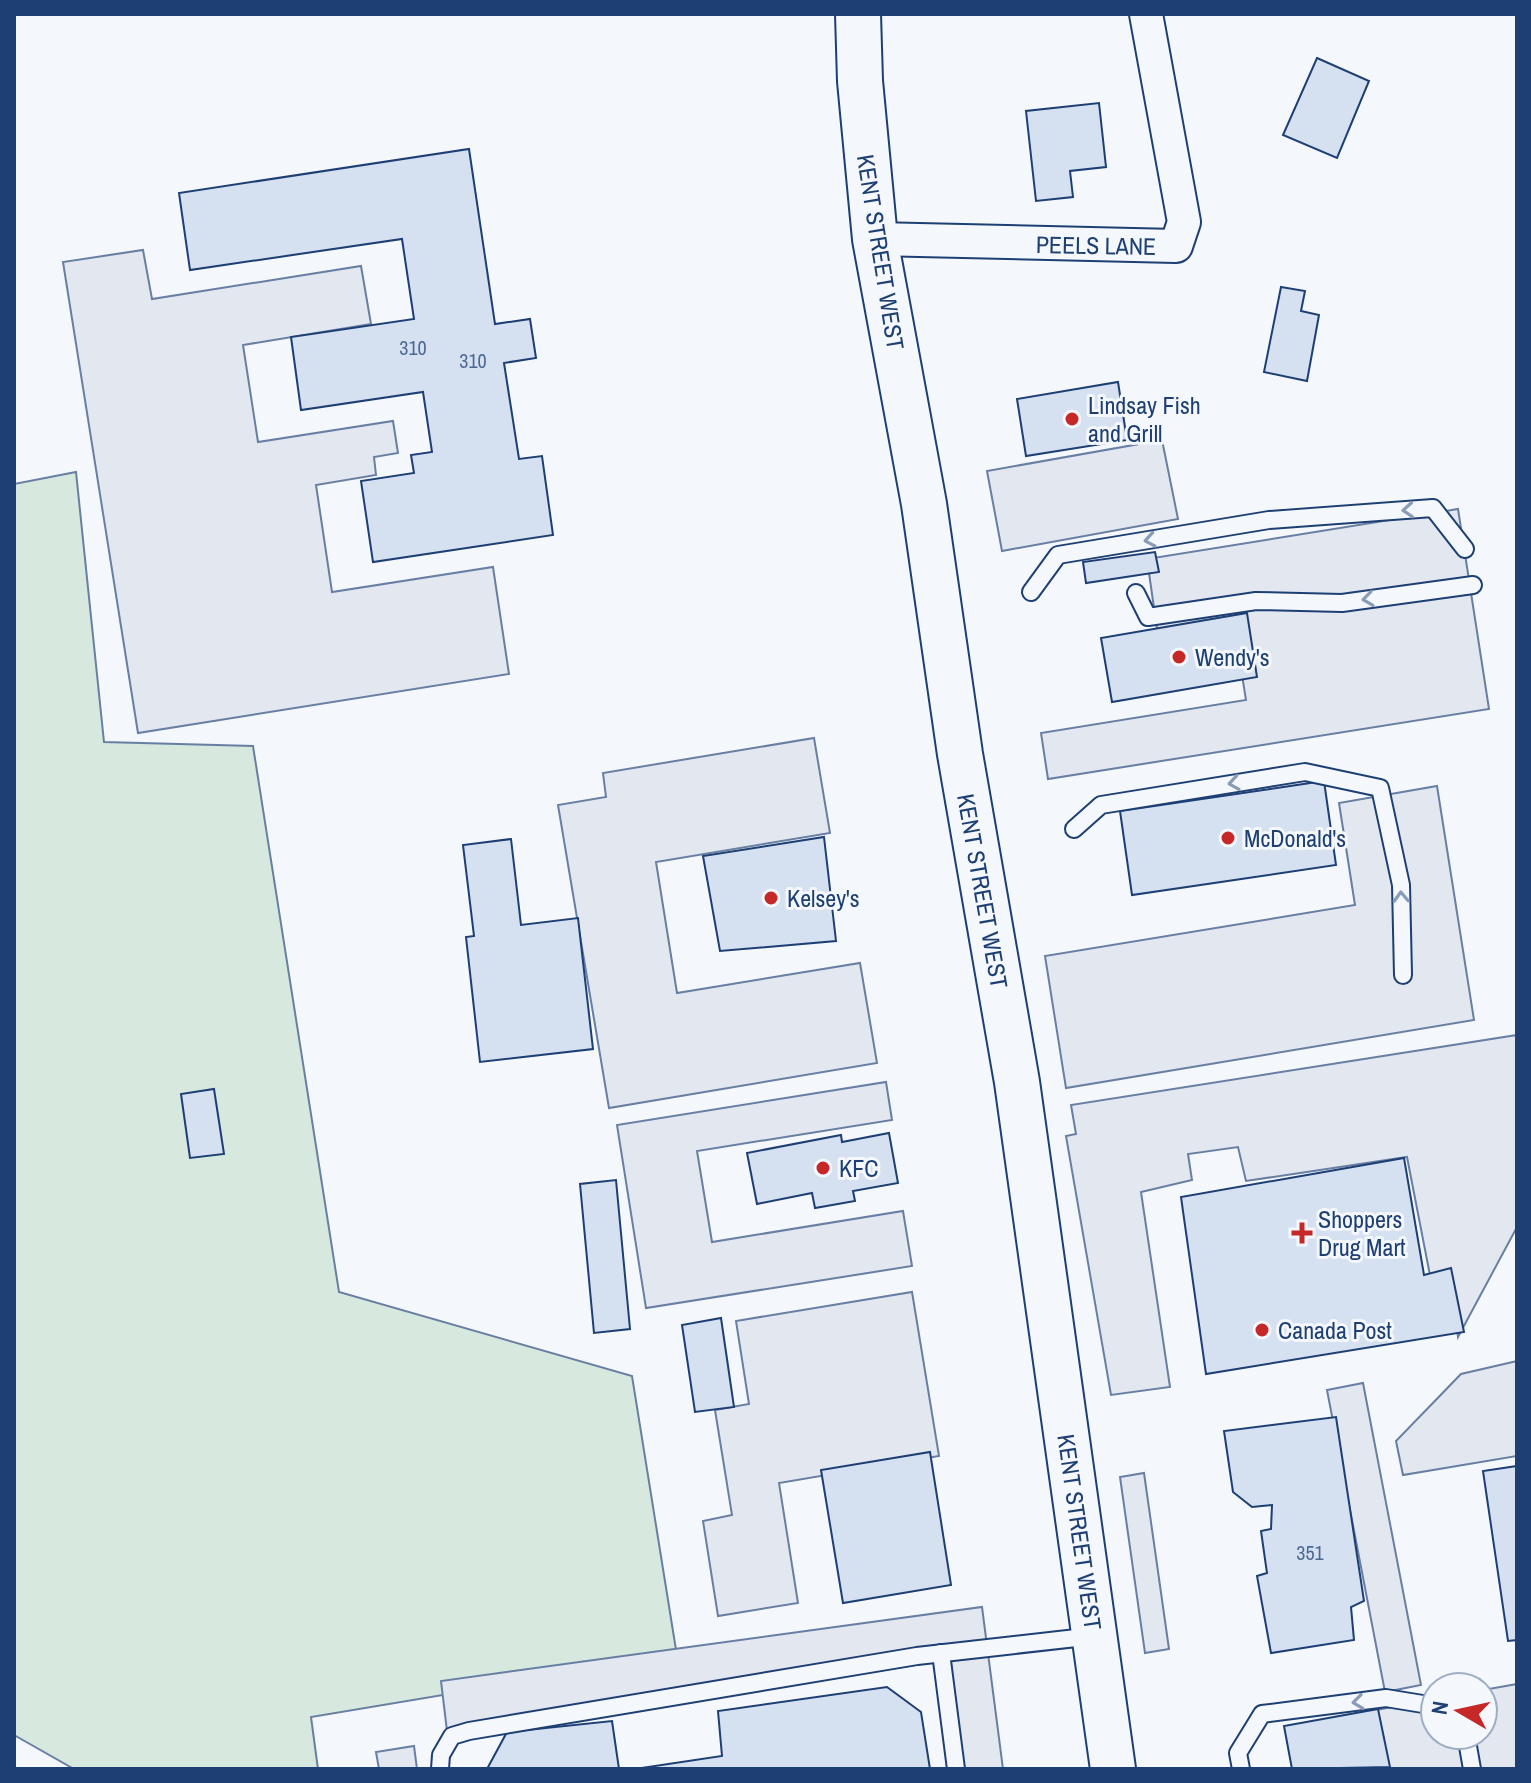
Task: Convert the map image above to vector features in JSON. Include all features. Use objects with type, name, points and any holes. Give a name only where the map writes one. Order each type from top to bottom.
[{"type":"main road","name":"KENT STREET WEST","points":[[858,14],[860,81],[875,239],[922,492],[960,754],[1017,1082],[1113,1769]]},
{"type":"street","name":"PEELS LANE","points":[[875,239],[1176,246],[1184,222],[1146,14]]},
{"type":"lane","points":[[1031,592],[1058,555],[1269,520],[1433,508],[1465,549]]},
{"type":"lane","points":[[1136,593],[1148,617],[1256,601],[1342,603],[1473,585]]},
{"type":"lane","points":[[1074,829],[1101,805],[1305,772],[1380,788],[1401,885],[1403,975]]},
{"type":"lane","points":[[440,1769],[447,1745],[459,1733],[941,1653],[1094,1636]]},
{"type":"lane","points":[[941,1653],[956,1769]]},
{"type":"lane","points":[[1241,1769],[1238,1753],[1262,1714],[1386,1698],[1419,1703]]},
{"type":"shaded area","points":[[143,250],[152,299],[361,266],[371,324],[243,345],[258,442],[393,421],[398,453],[374,457],[376,475],[316,485],[332,592],[493,567],[509,674],[138,733],[63,262]]},
{"type":"shaded area","points":[[1162,440],[1178,519],[1002,551],[987,471]]},
{"type":"shaded area","points":[[76,472],[104,742],[253,746],[339,1292],[632,1376],[677,1656],[311,1717],[318,1769],[74,1769],[14,1735],[14,484]]},
{"type":"shaded area","points":[[1458,509],[1489,709],[1048,779],[1041,733],[1246,700],[1233,618],[1157,629],[1147,559]]},
{"type":"shaded area","points":[[814,738],[830,833],[656,862],[677,993],[860,963],[877,1063],[609,1108],[558,805],[606,797],[603,773]]},
{"type":"shaded area","points":[[1437,786],[1474,1020],[1066,1088],[1045,956],[1355,905],[1339,803]]},
{"type":"shaded area","points":[[1517,1035],[1517,1227],[1458,1337],[1453,1298],[1435,1301],[1407,1157],[1246,1181],[1238,1147],[1188,1154],[1192,1180],[1141,1192],[1170,1387],[1111,1395],[1066,1136],[1076,1134],[1071,1105]]},
{"type":"shaded area","points":[[886,1082],[892,1120],[697,1151],[712,1242],[903,1211],[912,1266],[646,1308],[617,1125]]},
{"type":"shaded area","points":[[912,1292],[939,1456],[779,1483],[798,1603],[718,1616],[703,1521],[732,1515],[715,1410],[749,1404],[736,1321]]},
{"type":"shaded area","points":[[1517,1361],[1517,1456],[1403,1475],[1396,1441],[1461,1374]]},
{"type":"shaded area","points":[[1363,1383],[1419,1685],[1385,1692],[1327,1390]]},
{"type":"shaded area","points":[[1144,1473],[1169,1649],[1145,1653],[1120,1477]]},
{"type":"shaded area","points":[[982,1607],[1003,1769],[956,1769],[941,1661],[448,1739],[441,1681]]},
{"type":"shaded area","points":[[1517,1684],[1517,1769],[1365,1769],[1355,1714],[1419,1702],[1419,1751],[1499,1751],[1499,1687]]},
{"type":"shaded area","points":[[414,1746],[417,1769],[379,1769],[376,1752]]},
{"type":"building","points":[[1317,58],[1369,81],[1337,158],[1283,135]]},
{"type":"building","points":[[1099,103],[1106,167],[1070,171],[1073,197],[1036,201],[1026,111]]},
{"type":"building","points":[[469,149],[495,324],[530,319],[536,358],[504,363],[519,459],[542,456],[553,535],[373,562],[361,481],[414,473],[411,455],[432,452],[423,392],[301,410],[291,337],[414,319],[402,239],[190,270],[179,193]]},
{"type":"building","points":[[1281,287],[1305,291],[1301,311],[1319,315],[1307,381],[1264,372]]},
{"type":"building","name":"Lindsay Fish and Grill","points":[[1118,382],[1127,440],[1026,456],[1017,399]]},
{"type":"building","points":[[1155,552],[1159,572],[1086,583],[1083,562]]},
{"type":"building","name":"Wendy's","points":[[1247,613],[1257,677],[1112,702],[1101,638]]},
{"type":"building","name":"McDonald's","points":[[1324,781],[1336,865],[1132,895],[1120,811]]},
{"type":"building","name":"Kelsey's","points":[[824,837],[836,941],[720,951],[703,856]]},
{"type":"building","points":[[511,839],[521,925],[578,918],[593,1049],[480,1062],[466,937],[474,936],[463,845]]},
{"type":"building","points":[[214,1089],[224,1154],[190,1158],[181,1094]]},
{"type":"building","name":"KFC","points":[[889,1133],[898,1183],[853,1191],[855,1201],[815,1208],[812,1193],[757,1204],[747,1153],[841,1135],[842,1142]]},
{"type":"building","name":"Shoppers Drug Mart","points":[[1404,1158],[1424,1275],[1451,1268],[1464,1332],[1206,1374],[1181,1197]]},
{"type":"building","points":[[616,1180],[630,1329],[594,1333],[580,1184]]},
{"type":"building","points":[[721,1318],[734,1407],[695,1412],[682,1325]]},
{"type":"building","points":[[1336,1417],[1364,1601],[1351,1607],[1354,1640],[1271,1653],[1257,1576],[1267,1573],[1261,1531],[1271,1529],[1272,1505],[1252,1507],[1233,1492],[1224,1431]]},
{"type":"building","points":[[930,1452],[951,1585],[843,1603],[821,1470]]},
{"type":"building","points":[[1517,1466],[1517,1640],[1508,1641],[1483,1471]]},
{"type":"building","points":[[887,1687],[921,1712],[930,1769],[635,1769],[722,1756],[718,1711]]},
{"type":"building","points":[[1378,1709],[1390,1767],[1292,1769],[1284,1726]]},
{"type":"building","points":[[612,1721],[619,1769],[487,1769],[507,1732]]},
{"type":"place","name":"Lindsay Fish and Grill","points":[[1072,419]]},
{"type":"place","name":"Wendy's","points":[[1179,657]]},
{"type":"place","name":"McDonald's","points":[[1228,838]]},
{"type":"place","name":"Kelsey's","points":[[771,898]]},
{"type":"place","name":"KFC","points":[[823,1168]]},
{"type":"place","name":"Shoppers Drug Mart","points":[[1302,1233]]},
{"type":"place","name":"Canada Post","points":[[1262,1330]]}]
